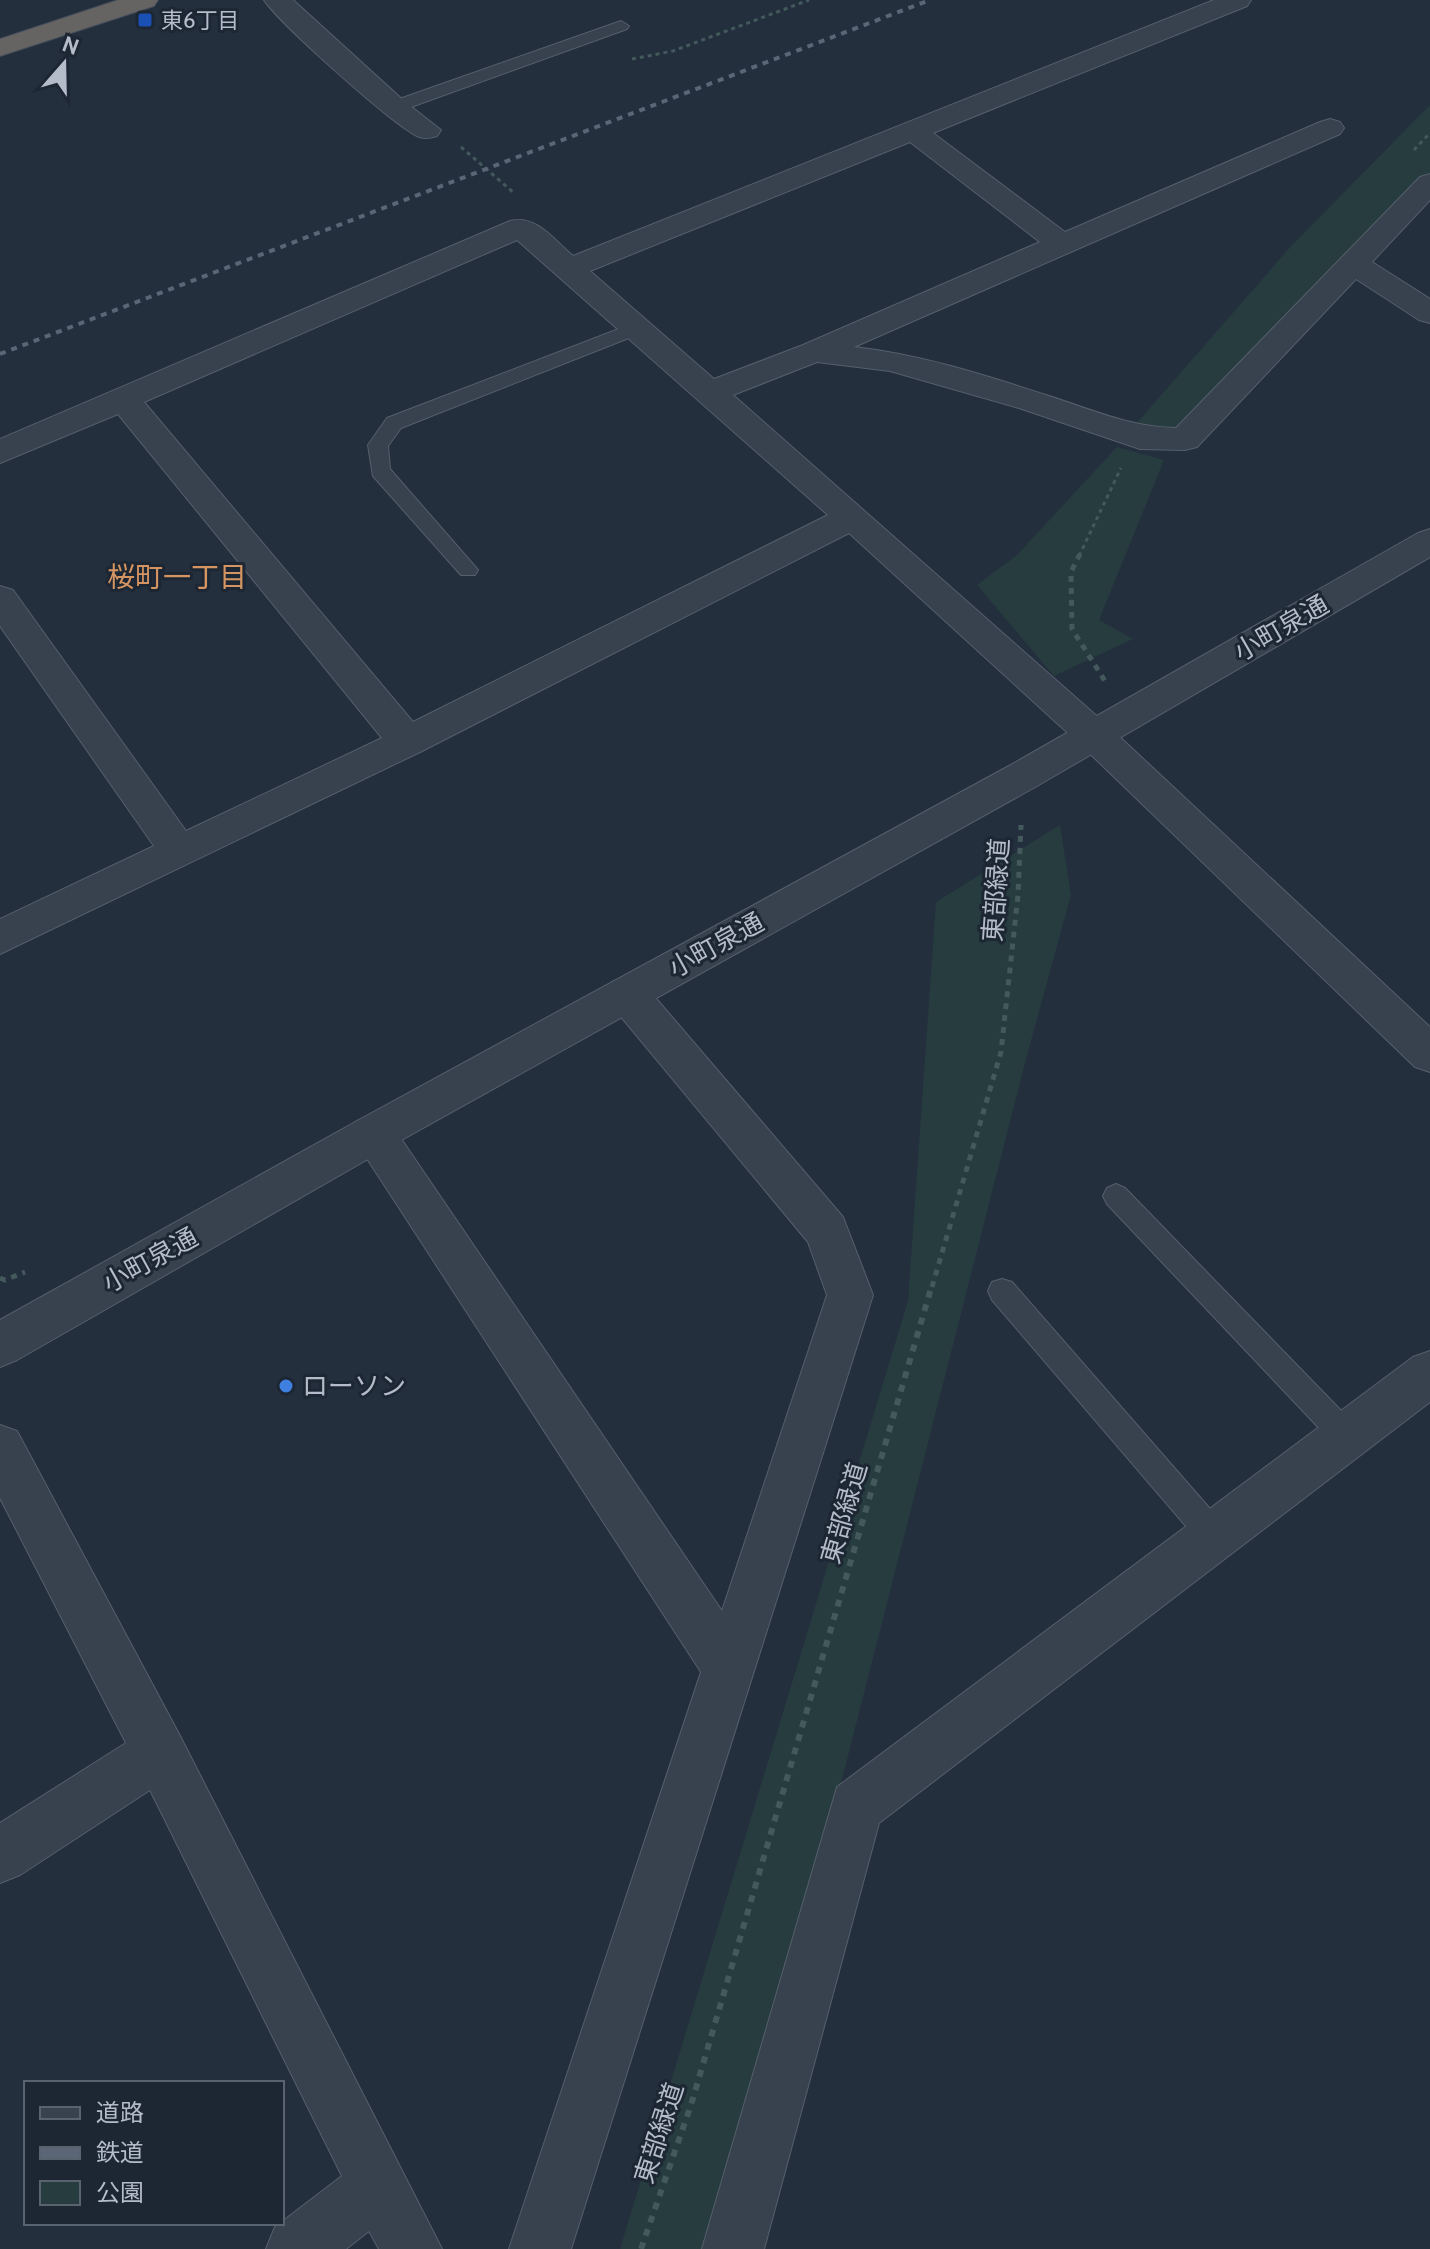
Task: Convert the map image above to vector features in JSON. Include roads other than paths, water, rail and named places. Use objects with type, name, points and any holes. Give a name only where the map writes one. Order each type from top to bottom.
[{"type":"highway","points":[[0,48],[145,0]]},
{"type":"street","points":[[277,0],[394,107],[427,130]]},
{"type":"street","points":[[569,269],[1238,0]]},
{"type":"street","points":[[710,392],[814,352],[1330,128]]},
{"type":"street","points":[[913,131],[1060,243]]},
{"type":"street","points":[[814,352],[892,361],[1031,401],[1140,438],[1185,439],[1355,265],[1430,183]]},
{"type":"street","points":[[0,452],[125,401],[521,227],[852,517],[1425,1041]]},
{"type":"street","points":[[1355,265],[1430,313]]},
{"type":"street","points":[[125,401],[407,742]]},
{"type":"street","points":[[0,938],[407,742],[852,517]]},
{"type":"street","name":"小町泉通","points":[[0,1345],[373,1134],[1095,736],[1430,541]]},
{"type":"street","points":[[0,599],[179,851]]},
{"type":"street","points":[[540,2249],[727,1665],[850,1295],[827,1231],[627,994]]},
{"type":"street","points":[[373,1134],[727,1665]]},
{"type":"street","points":[[733,2249],[856,1806],[1430,1373]]},
{"type":"street","points":[[0,1448],[160,1753],[411,2249]]},
{"type":"street","points":[[0,1855],[160,1753]]},
{"type":"street","points":[[297,2249],[379,2185]]},
{"type":"lane","points":[[394,107],[621,26]]},
{"type":"lane","points":[[468,570],[380,471],[378,445],[394,423],[637,328]]},
{"type":"lane","points":[[1116,1196],[1346,1436]]},
{"type":"lane","points":[[1002,1291],[1214,1536]]},
{"type":"railway","points":[[0,354],[930,0]]},
{"type":"place","name":"東6丁目","points":[[145,20]]},
{"type":"place","name":"ローソン","points":[[286,1386]]},
{"type":"district","name":"桜町一丁目","points":[[177,577]]}]
